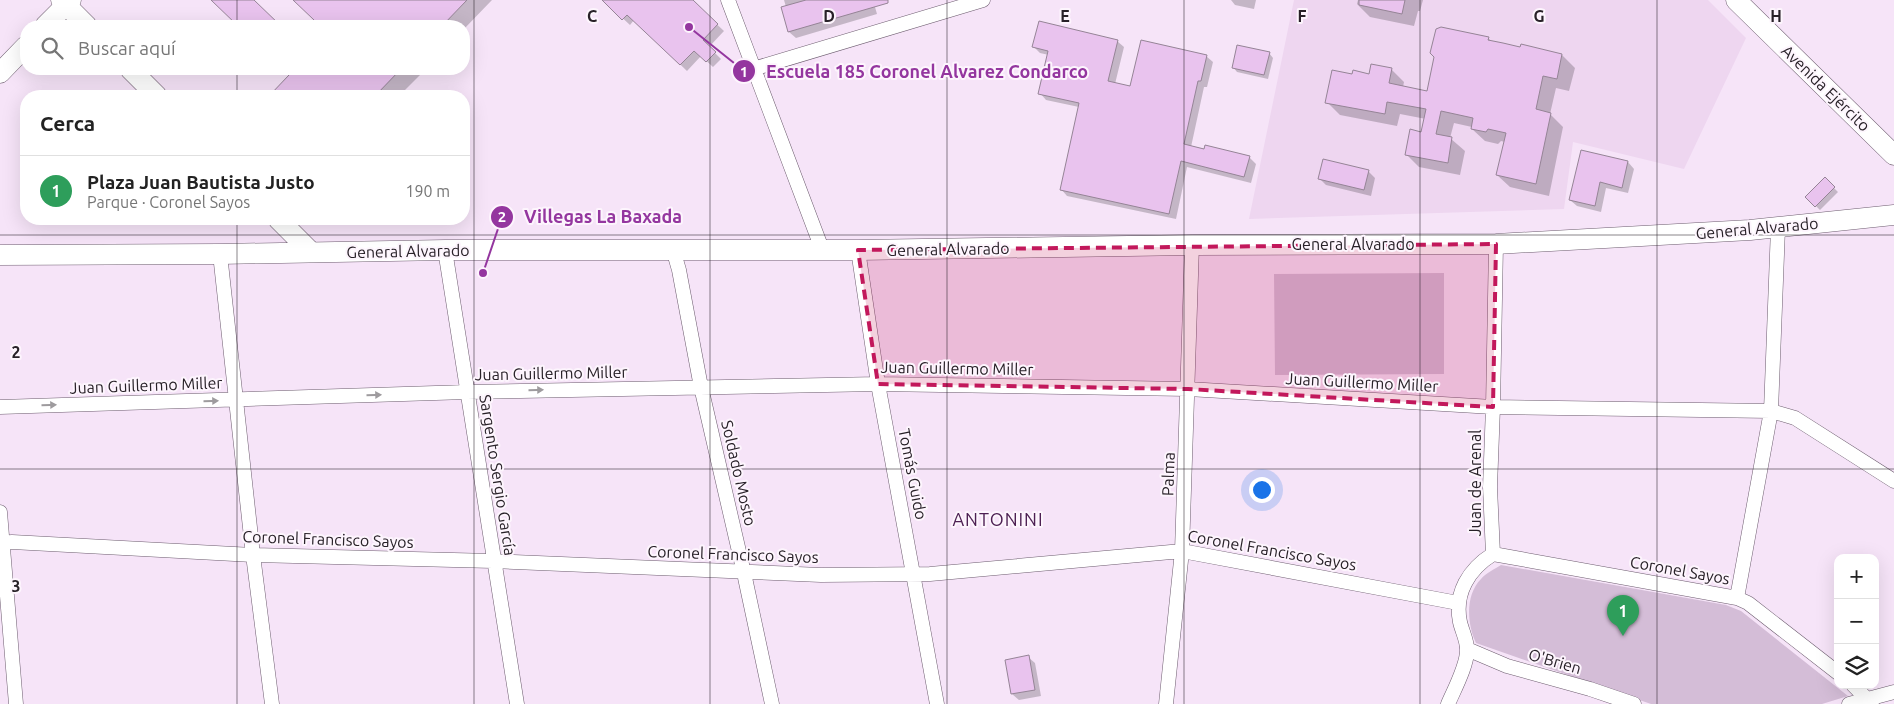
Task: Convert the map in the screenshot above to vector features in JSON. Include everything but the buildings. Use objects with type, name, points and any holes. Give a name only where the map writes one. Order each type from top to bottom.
[{"type":"street","points":[[728,0],[822,249]]},
{"type":"street","points":[[753,69],[984,0]]},
{"type":"street","name":"Avenida Ejército","points":[[1736,0],[1894,155]]},
{"type":"street","points":[[51,20],[66,2],[82,20]]},
{"type":"street","points":[[0,73],[20,52]]},
{"type":"street","points":[[136,75],[151,90]]},
{"type":"street","name":"General Alvarado","points":[[0,255],[445,250],[858,250],[1192,245],[1496,244],[1778,228],[1894,215]]},
{"type":"street","points":[[284,225],[311,252]]},
{"type":"street","points":[[1737,598],[1771,411],[1778,228]]},
{"type":"street","name":"Juan de Arenal","points":[[1468,649],[1460,620],[1458,603],[1463,585],[1470,574],[1482,561],[1493,554],[1490,487],[1496,244]]},
{"type":"street","name":"Palma","points":[[1166,704],[1182,551],[1192,245]]},
{"type":"street","name":"Sargento Sergio García","points":[[445,250],[517,704]]},
{"type":"street","name":"Soldado Mosto","points":[[673,250],[679,270],[701,387],[744,572],[772,704]]},
{"type":"street","name":"Tomás Guido","points":[[858,250],[878,384],[937,704]]},
{"type":"street","points":[[220,254],[253,555],[272,704]]},
{"type":"street","name":"Juan Guillermo Miller","points":[[0,407],[467,392],[878,384],[1188,389],[1493,407],[1771,411],[1796,418],[1894,481]]},
{"type":"street","points":[[0,512],[1,543],[16,704]]},
{"type":"street","name":"Coronel Francisco Sayos","points":[[1,543],[253,555],[493,561],[821,575],[914,574],[1182,551],[1458,603]]},
{"type":"street","name":"Coronel Sayos","points":[[1493,554],[1737,598],[1748,603],[1834,670]]},
{"type":"street","points":[[1448,704],[1465,662],[1468,649]]},
{"type":"street","name":"O'Brien","points":[[1468,649],[1508,666],[1590,689],[1634,704]]},
{"type":"street","points":[[1857,689],[1871,702]]},
{"type":"street","points":[[1849,704],[1871,702],[1894,692]]},
{"type":"highlighted area","points":[[1496,244],[1493,407],[1188,389],[878,384],[858,250]]},
{"type":"shaded area","points":[[1294,0],[1708,0],[1746,38],[1684,169],[1573,142],[1564,209],[1249,219]]},
{"type":"shaded area","points":[[1444,273],[1444,374],[1275,375],[1274,274]]},
{"type":"shaded area","points":[[1501,565],[1726,605],[1741,611],[1834,685],[1834,689],[1839,689],[1848,696],[1822,704],[1651,704],[1476,643],[1469,619],[1470,601],[1476,586],[1488,573]]},
{"type":"place","name":"Escuela 185 Coronel Alvarez Condarco","points":[[689,27]]},
{"type":"place","name":"Villegas La Baxada","points":[[483,273]]},
{"type":"place","name":"Plaza Juan Bautista Justo","points":[[1623,636]]},
{"type":"district","name":"ANTONINI","points":[[998,520]]}]
